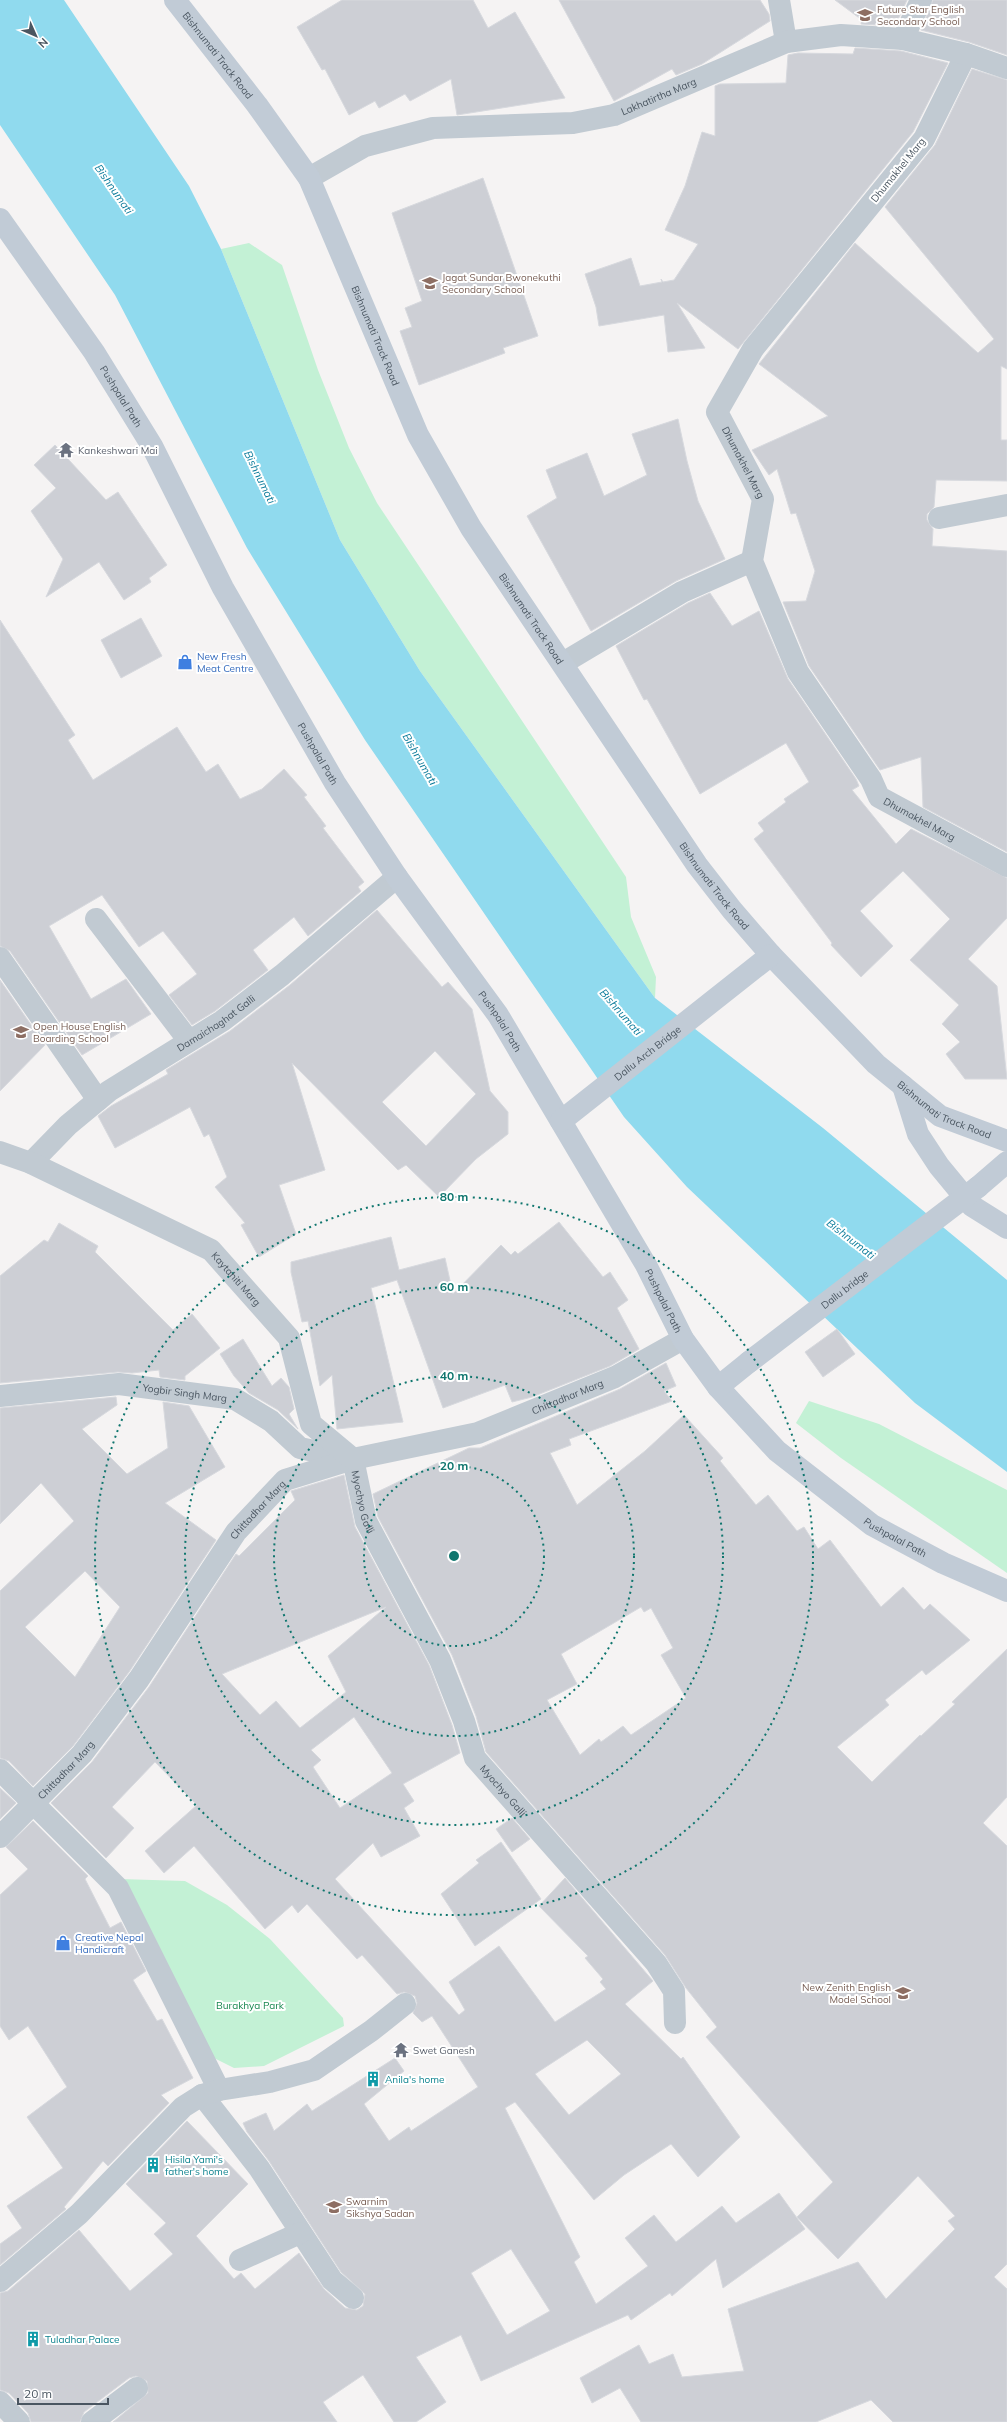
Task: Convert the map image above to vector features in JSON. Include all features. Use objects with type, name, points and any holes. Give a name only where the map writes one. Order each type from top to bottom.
[{"type":"main road","name":"Bishnumati Track Road","points":[[175,0],[258,105],[309,178],[418,435],[471,528],[698,865],[732,910],[771,955],[876,1064],[940,1116],[1007,1141]]},
{"type":"main road","name":"Pushpalal Path","points":[[0,219],[94,352],[152,446],[223,588],[331,776],[398,877],[569,1115],[683,1338],[718,1387],[777,1451],[872,1525],[943,1563],[1007,1591]]},
{"type":"main road","name":"Dallu Arch Bridge","points":[[569,1115],[771,955]]},
{"type":"main road","points":[[904,1086],[918,1134],[939,1166],[972,1206],[1007,1228]]},
{"type":"main road","name":"Dallu bridge","points":[[718,1387],[978,1187],[1007,1162]]},
{"type":"street","points":[[779,0],[786,42]]},
{"type":"street","points":[[903,39],[921,0]]},
{"type":"street","name":"Lakhatirtha Marg","points":[[309,178],[365,146],[433,128],[573,123],[614,115],[786,42],[841,35],[903,39],[966,54],[1007,68]]},
{"type":"street","name":"Dhumakhel Marg","points":[[966,54],[924,139],[753,349],[717,412],[763,499],[752,560],[798,672],[871,779],[879,798],[1007,866]]},
{"type":"street","points":[[939,518],[1007,505]]},
{"type":"street","points":[[563,664],[682,592],[752,560]]},
{"type":"street","name":"Damaichaghat Galli","points":[[31,1164],[68,1125],[98,1100],[222,1020],[282,975],[398,877]]},
{"type":"street","points":[[96,919],[189,1041]]},
{"type":"street","points":[[0,958],[98,1100]]},
{"type":"street","name":"Kaytahiti Marg","points":[[0,1152],[31,1164],[211,1250],[290,1338],[311,1424],[353,1459]]},
{"type":"street","name":"Chittadhar Marg","points":[[0,1837],[82,1754],[113,1716],[236,1532],[285,1480],[353,1459],[478,1433],[615,1377],[683,1338]]},
{"type":"street","name":"Yogbir Singh Marg","points":[[0,1396],[119,1384],[235,1399],[271,1421],[300,1448],[353,1459]]},
{"type":"street","name":"Myochyo Galli","points":[[353,1459],[366,1521],[440,1660],[464,1721],[475,1758],[656,1963],[674,1991],[675,2023]]},
{"type":"street","points":[[0,1770],[118,1888],[210,2092],[300,2233],[332,2280],[353,2298]]},
{"type":"street","points":[[0,2282],[79,2214],[182,2107],[210,2092],[270,2082],[314,2070],[371,2031],[405,2004]]},
{"type":"street","points":[[240,2260],[300,2233]]},
{"type":"street","points":[[92,2422],[137,2388]]},
{"type":"street","points":[[0,2402],[19,2422]]},
{"type":"green space","points":[[249,243],[282,265],[318,370],[349,448],[377,503],[626,877],[631,917],[656,977],[655,998],[420,671],[340,540],[221,249]]},
{"type":"green space","points":[[809,1401],[879,1424],[1007,1490],[1007,1573],[841,1458],[796,1423]]},
{"type":"green space","name":"Burakhya Park","points":[[120,1879],[185,1881],[227,1905],[270,1939],[343,2018],[344,2026],[264,2066],[234,2068],[210,2056]]},
{"type":"water","name":"Bishnumati","points":[[0,0],[64,0],[189,186],[221,249],[340,540],[420,671],[655,998],[823,1128],[1007,1280],[1007,1472],[915,1403],[687,1187],[624,1117],[365,740],[247,548],[115,295],[0,125]]},
{"type":"building","points":[[342,0],[473,0],[488,28],[515,12],[565,98],[457,115],[451,79],[410,101],[405,94],[379,108],[375,101],[349,115],[325,69],[322,70],[297,27]]},
{"type":"building","points":[[559,0],[760,0],[769,14],[770,21],[702,64],[676,75],[672,69],[614,101]]},
{"type":"building","name":"Future Star English Secondary School","points":[[835,0],[907,0],[895,26],[861,24],[862,20]]},
{"type":"building","points":[[933,0],[1007,0],[1007,55],[969,42],[921,30]]},
{"type":"building","points":[[855,48],[901,51],[948,63],[913,132],[738,349],[677,303],[705,348],[668,352],[664,315],[599,326],[596,307],[585,274],[631,258],[640,286],[662,282],[661,279],[663,282],[674,280],[698,244],[665,230],[685,186],[702,132],[715,136],[715,86],[720,84],[786,83],[788,55],[798,53],[853,54]]},
{"type":"building","points":[[972,69],[1007,80],[1007,369],[1001,366],[1001,440],[1007,440],[1007,481],[936,480],[934,507],[927,514],[927,520],[933,529],[932,546],[1007,551],[1007,852],[923,807],[921,757],[880,770],[809,666],[783,602],[806,601],[815,571],[796,513],[791,514],[777,469],[769,475],[752,450],[828,416],[759,364],[855,243],[978,353],[994,339],[885,207],[935,145]]},
{"type":"building","name":"Jagat Sundar Bwonekuthi Secondary School","points":[[483,178],[538,336],[503,348],[505,353],[419,385],[400,331],[412,327],[405,308],[422,301],[392,213]]},
{"type":"building","points":[[678,419],[687,461],[698,501],[725,559],[676,581],[591,631],[527,516],[557,498],[546,470],[587,453],[604,496],[647,475],[632,434]]},
{"type":"building","points":[[55,445],[106,500],[118,492],[167,565],[149,578],[151,582],[124,600],[99,562],[46,597],[63,559],[31,511],[56,488],[34,465]]},
{"type":"building","points":[[710,593],[732,626],[759,611],[788,679],[856,779],[859,786],[852,790],[896,844],[911,829],[1007,878],[1007,918],[968,959],[997,986],[1007,1079],[965,1079],[946,1054],[960,1042],[942,1024],[959,1005],[910,960],[950,919],[903,871],[860,911],[893,946],[861,977],[831,945],[832,943],[754,839],[764,831],[758,823],[786,802],[784,799],[809,782],[786,743],[700,794],[647,699],[644,700],[616,646],[688,603]]},
{"type":"building","points":[[141,618],[162,656],[121,678],[101,640]]},
{"type":"building","points":[[0,620],[75,735],[68,740],[93,780],[177,727],[206,772],[218,764],[240,799],[262,789],[284,769],[307,795],[304,797],[326,826],[323,828],[364,882],[358,887],[361,891],[308,936],[294,917],[253,950],[268,970],[215,1011],[192,1025],[169,995],[197,974],[163,931],[139,947],[102,895],[49,926],[91,999],[126,979],[151,1014],[82,1055],[10,951],[0,946]]},
{"type":"building","points":[[377,910],[442,987],[448,982],[472,1009],[490,1091],[508,1112],[508,1134],[476,1159],[439,1197],[406,1165],[398,1170],[292,1063],[325,1170],[279,1185],[296,1234],[259,1257],[241,1225],[245,1223],[215,1187],[227,1177],[209,1134],[204,1137],[190,1107],[115,1148],[98,1116],[111,1106],[168,1074],[166,1070],[230,1031],[290,985]],"holes":[[[435,1051],[476,1094],[426,1146],[382,1102]]]},
{"type":"building","points":[[0,980],[45,1045],[0,1091]]},
{"type":"building","points":[[559,1222],[603,1277],[610,1272],[628,1300],[617,1308],[639,1349],[610,1366],[532,1397],[512,1402],[505,1385],[443,1408],[397,1280],[371,1288],[403,1422],[337,1429],[332,1375],[320,1386],[308,1321],[302,1322],[291,1272],[291,1262],[391,1237],[399,1270],[445,1258],[453,1294],[501,1245],[511,1255],[515,1251],[518,1254]]},
{"type":"building","points":[[59,1223],[98,1246],[95,1252],[173,1330],[192,1314],[220,1348],[185,1376],[185,1380],[160,1377],[159,1370],[132,1373],[118,1372],[0,1383],[0,1276],[44,1240],[48,1242]]},
{"type":"building","points":[[837,1329],[855,1354],[823,1377],[805,1352]]},
{"type":"building","points":[[243,1339],[272,1386],[281,1378],[289,1387],[294,1409],[289,1414],[298,1429],[278,1410],[249,1393],[234,1376],[220,1354]]},
{"type":"building","points":[[666,1363],[676,1386],[664,1391],[672,1401],[569,1439],[571,1445],[550,1453],[577,1505],[645,1451],[684,1415],[723,1458],[720,1461],[756,1505],[768,1495],[797,1531],[804,1527],[818,1549],[830,1540],[881,1607],[903,1587],[924,1610],[930,1604],[970,1640],[926,1675],[922,1670],[885,1700],[889,1705],[837,1747],[872,1782],[920,1735],[921,1736],[955,1704],[952,1702],[1007,1649],[1007,1797],[983,1823],[1007,1846],[1007,2264],[994,2277],[1007,2289],[1007,2422],[893,2422],[871,2400],[816,2422],[641,2422],[620,2388],[592,2403],[580,2378],[639,2345],[649,2364],[673,2354],[682,2377],[744,2371],[728,2309],[858,2262],[886,2299],[955,2229],[948,2221],[955,2216],[918,2176],[838,2259],[797,2217],[833,2182],[706,2037],[717,2027],[686,1988],[665,1955],[486,1752],[476,1716],[452,1655],[378,1517],[373,1494],[469,1448],[480,1448],[620,1389]],"holes":[[[641,1607],[644,1612],[651,1608],[673,1648],[661,1655],[686,1698],[631,1735],[623,1726],[601,1742],[599,1739],[580,1755],[547,1700],[577,1684],[561,1654]]]},
{"type":"building","points":[[116,1397],[117,1405],[82,1429],[127,1474],[168,1448],[163,1402],[189,1406],[225,1467],[165,1503],[216,1540],[129,1672],[73,1746],[33,1786],[9,1761],[0,1758],[0,1591],[74,1521],[41,1483],[0,1524],[0,1408]],"holes":[[[85,1571],[120,1607],[75,1677],[25,1627]]]},
{"type":"building","points":[[344,1475],[355,1527],[429,1665],[452,1725],[460,1753],[403,1784],[414,1801],[404,1808],[420,1836],[381,1857],[373,1843],[335,1879],[459,2015],[465,2010],[449,1982],[499,1946],[555,2022],[606,1989],[600,1982],[603,1979],[585,1958],[588,1956],[539,1906],[565,1878],[653,1981],[625,2004],[681,2059],[683,2057],[740,2137],[698,2177],[671,2144],[624,2175],[594,2200],[515,2102],[505,2108],[580,2257],[574,2262],[596,2304],[648,2266],[625,2238],[654,2215],[676,2242],[722,2206],[736,2223],[779,2193],[805,2229],[723,2288],[716,2259],[672,2296],[670,2293],[631,2320],[628,2315],[481,2381],[461,2335],[416,2357],[446,2402],[416,2422],[394,2422],[363,2375],[323,2402],[337,2422],[113,2422],[148,2393],[147,2381],[136,2376],[129,2378],[84,2412],[80,2422],[31,2422],[28,2413],[9,2393],[0,2390],[0,2293],[8,2291],[79,2230],[130,2291],[173,2254],[154,2234],[166,2223],[126,2184],[187,2121],[248,2184],[196,2236],[234,2279],[241,2273],[255,2289],[299,2253],[324,2289],[345,2308],[357,2310],[363,2306],[365,2294],[341,2272],[269,2161],[247,2132],[243,2123],[266,2113],[274,2131],[307,2104],[312,2111],[395,2058],[404,2071],[364,2104],[389,2141],[409,2127],[411,2131],[478,2087],[432,2016],[422,2022],[413,2013],[417,2003],[415,1996],[404,1992],[397,1994],[362,1955],[357,1959],[307,1904],[298,1913],[292,1905],[265,1929],[194,1846],[164,1873],[145,1851],[197,1805],[155,1762],[112,1807],[134,1828],[106,1858],[51,1803],[92,1762],[149,1687],[236,1554],[239,1556],[295,1500],[291,1491]],"holes":[[[386,1607],[328,1656],[346,1692],[300,1728],[276,1701],[260,1715],[222,1674]],[[354,1717],[392,1773],[340,1808],[313,1767],[321,1760],[311,1750]],[[587,2040],[621,2074],[569,2115],[535,2074]],[[511,2249],[550,2311],[507,2335],[471,2273]]]},
{"type":"building","points":[[0,1788],[16,1803],[0,1819]]},
{"type":"building","points":[[512,1818],[530,1839],[512,1852],[496,1829]]},
{"type":"building","points":[[33,1821],[88,1876],[85,1879],[110,1928],[121,1922],[146,1971],[133,1980],[157,2021],[162,2019],[193,2078],[161,2095],[169,2103],[108,2166],[103,2161],[64,2207],[66,2209],[0,2265],[0,2244],[22,2228],[7,2206],[63,2168],[27,2117],[67,2087],[28,2026],[9,2040],[0,2026],[0,1895],[28,1869],[6,1847]]},
{"type":"building","points":[[501,1842],[541,1899],[475,1946],[441,1894],[479,1863],[476,1860]]},
{"type":"place","name":"Future Star English Secondary School","points":[[865,15]]},
{"type":"place","name":"Jagat Sundar Bwonekuthi Secondary School","points":[[430,283]]},
{"type":"place","name":"Kankeshwari Mai","points":[[66,450]]},
{"type":"place","name":"New Fresh Meat Centre","points":[[185,662]]},
{"type":"place","name":"Open House English Boarding School","points":[[21,1032]]},
{"type":"place","name":"Creative Nepal Handicraft","points":[[63,1943]]},
{"type":"place","name":"New Zenith English Model School","points":[[903,1993]]},
{"type":"place","name":"Swet Ganesh","points":[[401,2050]]},
{"type":"place","name":"Anila's home","points":[[373,2079]]},
{"type":"place","name":"Hisila Yami's father's home","points":[[153,2165]]},
{"type":"place","name":"Swarnim Sikshya Sadan","points":[[334,2207]]},
{"type":"place","name":"Tuladhar Palace","points":[[33,2339]]}]
